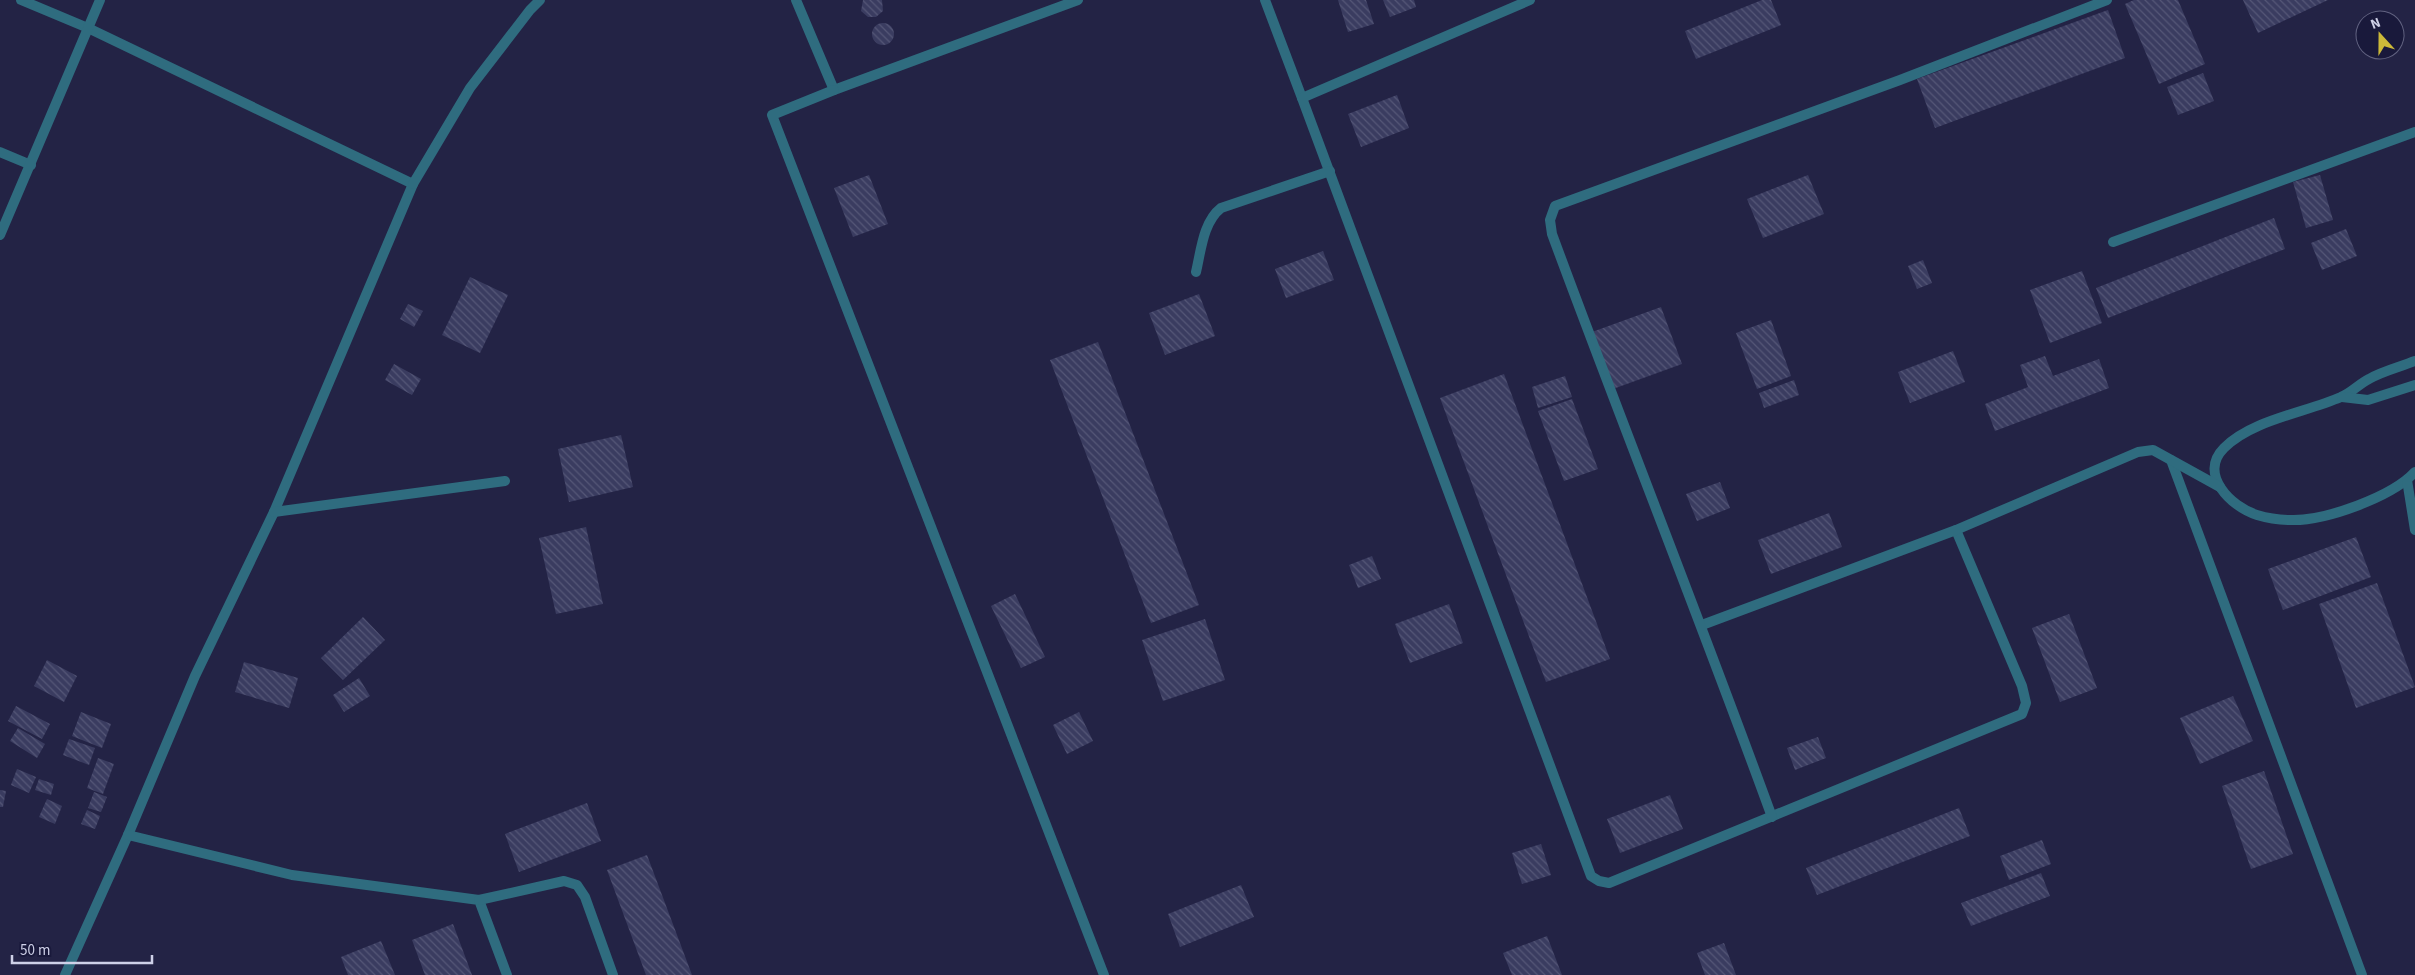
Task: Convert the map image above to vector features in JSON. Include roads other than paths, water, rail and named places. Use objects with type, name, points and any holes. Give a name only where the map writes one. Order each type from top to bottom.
[{"type":"lane","points":[[21,0],[88,28],[413,184]]},
{"type":"lane","points":[[0,235],[100,0]]},
{"type":"lane","points":[[66,975],[195,676],[274,512],[413,184],[470,88],[530,10],[540,0]]},
{"type":"lane","points":[[796,0],[834,90]]},
{"type":"lane","points":[[1078,0],[772,114],[1104,975]]},
{"type":"lane","points":[[1265,0],[1591,876],[1599,881],[1610,883],[2022,714],[2026,703],[2022,686],[1956,530]]},
{"type":"lane","points":[[1302,98],[1530,0]]},
{"type":"lane","points":[[1772,816],[1702,625],[1616,407],[1552,234],[1550,220],[1555,206],[1900,80],[2107,0]]},
{"type":"lane","points":[[2113,242],[2415,132]]},
{"type":"lane","points":[[0,152],[31,165]]},
{"type":"lane","points":[[1196,272],[1214,213],[1221,208],[1330,171]]},
{"type":"lane","points":[[2220,487],[2214,470],[2217,456],[2242,433],[2342,396],[2369,379],[2415,361]]},
{"type":"lane","points":[[2342,396],[2368,400],[2415,385]]},
{"type":"lane","points":[[1702,625],[1956,530],[2138,452],[2154,450],[2220,487],[2232,501],[2256,515],[2292,520],[2334,514],[2381,496],[2407,480],[2415,472]]},
{"type":"lane","points":[[2171,460],[2362,975]]},
{"type":"lane","points":[[2407,480],[2415,530]]},
{"type":"lane","points":[[274,512],[505,481]]},
{"type":"lane","points":[[128,835],[292,876],[479,900],[564,881],[578,885],[585,897],[613,975]]},
{"type":"lane","points":[[479,900],[507,975]]}]
